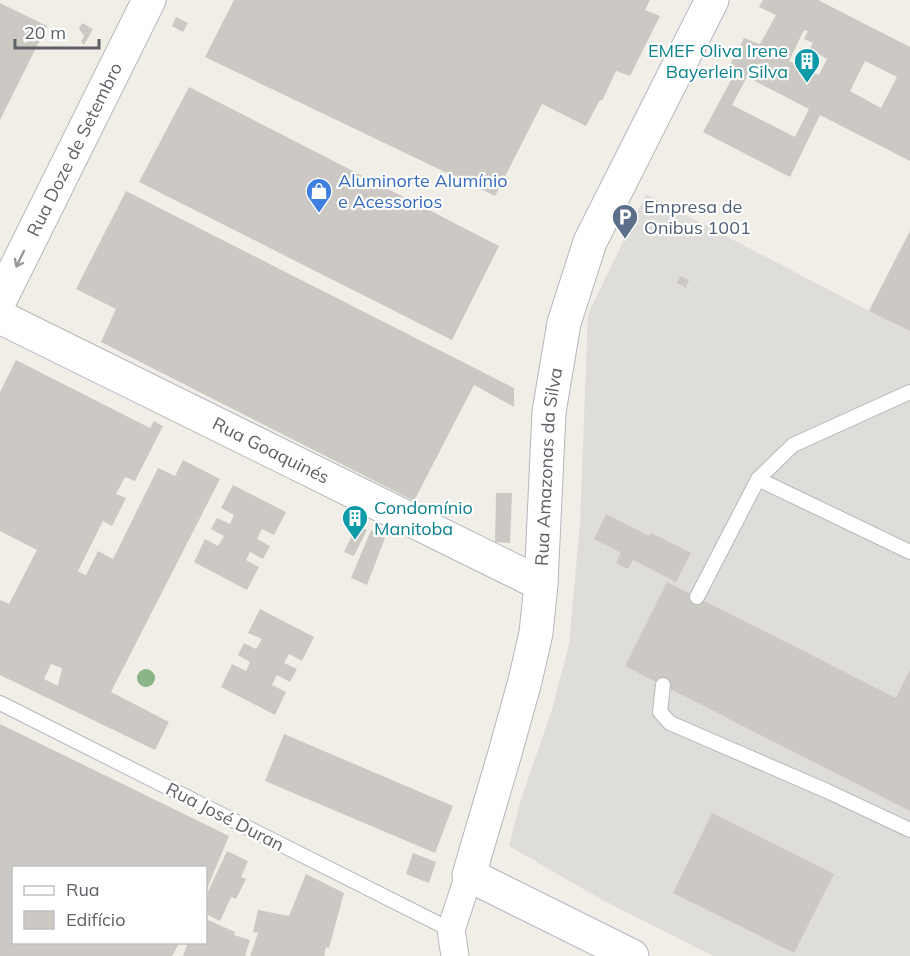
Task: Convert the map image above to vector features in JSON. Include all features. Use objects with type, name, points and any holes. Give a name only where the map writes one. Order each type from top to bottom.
[{"type":"street","name":"Rua Doze de Setembro","points":[[0,300],[149,0]]},
{"type":"street","name":"Rua Amazonas da Silva","points":[[453,943],[469,874],[525,681],[536,633],[541,584],[549,412],[564,323],[590,242],[712,0]]},
{"type":"street","name":"Rua Goaquinés","points":[[0,317],[541,584]]},
{"type":"street","points":[[469,874],[632,956]]},
{"type":"lane","points":[[697,597],[758,479],[793,445],[910,392]]},
{"type":"lane","points":[[758,479],[910,552]]},
{"type":"lane","points":[[663,685],[660,712],[670,723],[827,791],[910,830]]},
{"type":"lane","name":"Rua José Duran","points":[[0,703],[453,943]]},
{"type":"shaded area","points":[[646,194],[869,311],[910,231],[910,956],[713,956],[599,898],[509,846],[521,799],[552,710],[569,644],[580,523],[588,314]]},
{"type":"building","points":[[234,0],[650,0],[645,10],[660,16],[630,76],[616,71],[602,101],[600,100],[586,126],[542,104],[495,196],[205,57]]},
{"type":"building","name":"EMEF Oliva Irene Bayerlein Silva","points":[[763,0],[818,0],[910,47],[910,161],[820,115],[790,177],[703,132],[736,71],[728,68],[744,38],[760,44],[776,15],[759,7]],"holes":[[[804,30],[808,31],[804,39],[813,43],[810,49],[827,59],[819,75],[789,61]],[[865,61],[897,77],[881,108],[850,91]],[[747,77],[809,109],[795,137],[732,105]]]},
{"type":"building","points":[[0,3],[47,26],[0,120]]},
{"type":"building","points":[[176,17],[188,23],[183,32],[172,26]]},
{"type":"building","points":[[82,23],[93,29],[84,45],[81,42],[84,36],[79,29]]},
{"type":"building","name":"Aluminorte Alumínio e Acessorios","points":[[189,87],[499,246],[452,340],[139,182]]},
{"type":"building","points":[[126,191],[514,388],[514,407],[474,385],[414,501],[101,342],[116,309],[76,289]]},
{"type":"building","points":[[661,201],[679,211],[675,219],[657,209]]},
{"type":"building","points":[[910,231],[910,331],[869,311]]},
{"type":"building","points":[[680,276],[689,280],[686,288],[677,283]]},
{"type":"building","points":[[16,360],[150,428],[154,421],[163,426],[135,481],[125,477],[116,494],[126,498],[112,526],[103,521],[78,571],[86,575],[98,551],[113,559],[158,468],[175,476],[183,460],[220,479],[111,692],[169,722],[155,750],[0,675],[0,600],[9,604],[37,550],[0,531],[0,392]],"holes":[[[51,664],[62,668],[58,686],[44,679]]]},
{"type":"building","points":[[233,485],[286,512],[274,535],[262,529],[257,539],[270,546],[263,559],[250,552],[246,560],[259,567],[247,590],[194,562],[205,539],[218,546],[224,536],[211,529],[217,518],[230,524],[234,515],[221,508]]},
{"type":"building","points":[[496,493],[512,493],[510,543],[495,542]]},
{"type":"building","points":[[606,514],[649,536],[651,533],[691,553],[676,582],[633,560],[628,569],[616,563],[621,553],[594,539]]},
{"type":"building","name":"Condomínio Manitoba","points":[[357,525],[367,530],[354,556],[344,552]]},
{"type":"building","points":[[371,530],[385,538],[367,585],[351,578]]},
{"type":"building","points":[[667,582],[896,698],[910,670],[910,811],[625,666]]},
{"type":"building","points":[[260,609],[314,637],[302,661],[289,654],[284,663],[297,669],[290,682],[277,675],[272,685],[286,692],[275,715],[221,687],[232,664],[246,671],[250,662],[238,655],[244,643],[256,649],[262,639],[248,633]]},
{"type":"building","points":[[0,724],[229,836],[207,889],[207,866],[12,866],[12,944],[179,944],[172,956],[0,956]]},
{"type":"building","points":[[284,734],[453,806],[435,853],[265,781]]},
{"type":"building","points":[[712,813],[834,874],[794,953],[673,893]]},
{"type":"building","points":[[227,851],[248,861],[241,877],[246,879],[236,899],[231,897],[220,921],[207,914],[207,894]]},
{"type":"building","points":[[413,853],[436,862],[429,883],[406,874]]},
{"type":"building","points":[[306,874],[344,893],[329,948],[326,947],[324,956],[250,956],[258,933],[253,932],[258,910],[289,916]]},
{"type":"building","points":[[207,919],[235,932],[234,935],[250,940],[245,956],[183,956],[187,944],[207,944]]},
{"type":"place","name":"EMEF Oliva Irene Bayerlein Silva","points":[[807,84]]},
{"type":"place","name":"Aluminorte Alumínio e Acessorios","points":[[319,214]]},
{"type":"place","name":"Empresa de Onibus 1001","points":[[625,240]]},
{"type":"place","name":"Condomínio Manitoba","points":[[355,541]]}]
